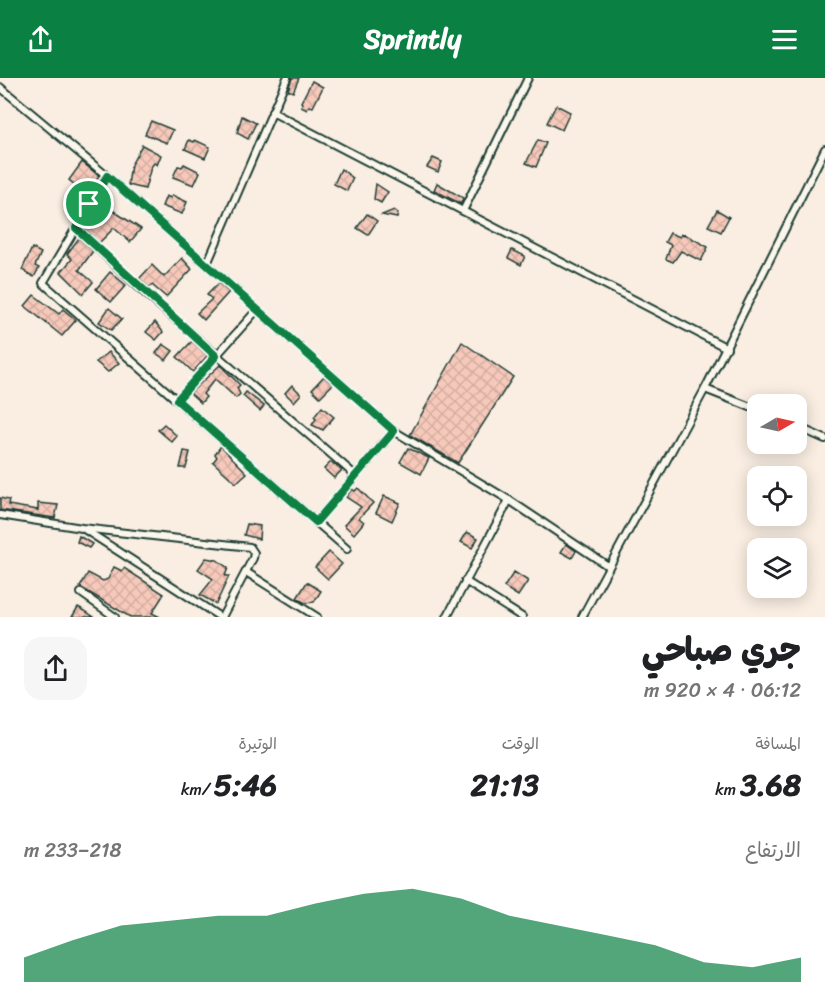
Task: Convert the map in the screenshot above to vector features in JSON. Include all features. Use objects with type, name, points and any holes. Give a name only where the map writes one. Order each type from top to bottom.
[{"type":"street","points":[[207,264],[287,78]]},
{"type":"street","points":[[463,211],[528,78]]},
{"type":"street","points":[[0,87],[107,176],[207,264],[256,311],[394,431],[509,500],[608,566]]},
{"type":"street","points":[[272,112],[727,348]]},
{"type":"street","points":[[582,617],[727,348],[825,149]]},
{"type":"street","points":[[107,176],[43,283],[347,549]]},
{"type":"street","points":[[76,228],[216,356],[355,475]]},
{"type":"street","points":[[177,400],[256,311]]},
{"type":"street","points":[[705,389],[747,406]]},
{"type":"street","points":[[316,522],[394,431]]},
{"type":"street","points":[[807,431],[825,439]]},
{"type":"street","points":[[447,617],[509,500]]},
{"type":"street","points":[[0,515],[82,528],[244,546],[254,553],[221,617],[82,528]]},
{"type":"street","points":[[246,572],[317,617]]},
{"type":"street","points":[[465,581],[522,617]]},
{"type":"street","points":[[81,593],[115,617]]},
{"type":"building","points":[[292,78],[299,78],[293,92],[288,90]]},
{"type":"building","points":[[312,81],[323,87],[313,107],[309,106],[307,110],[301,107],[303,103],[301,102]]},
{"type":"building","points":[[556,105],[570,112],[562,130],[547,123]]},
{"type":"building","points":[[242,116],[256,123],[248,139],[237,133]]},
{"type":"building","points":[[151,121],[173,130],[167,143],[145,134]]},
{"type":"building","points":[[189,140],[194,142],[195,140],[210,147],[205,158],[185,149]]},
{"type":"building","points":[[538,140],[546,143],[536,167],[526,163]]},
{"type":"building","points":[[142,145],[161,155],[157,165],[154,163],[151,167],[145,189],[128,185],[131,165]]},
{"type":"building","points":[[433,158],[442,162],[438,172],[427,167]]},
{"type":"building","points":[[82,162],[99,176],[87,195],[69,180]]},
{"type":"building","points":[[184,164],[200,172],[194,185],[173,177],[178,166],[182,167]]},
{"type":"building","points":[[341,169],[353,178],[347,191],[334,184]]},
{"type":"building","points":[[437,183],[463,198],[461,204],[434,190]]},
{"type":"building","points":[[376,184],[388,192],[381,203],[374,199]]},
{"type":"building","points":[[172,195],[187,202],[182,214],[162,206],[166,196],[171,198]]},
{"type":"building","points":[[112,210],[141,229],[130,242],[114,228],[99,243],[83,227],[93,211],[104,222]]},
{"type":"building","points":[[394,210],[398,213],[397,218],[382,215]]},
{"type":"building","points":[[717,210],[729,217],[721,232],[708,226]]},
{"type":"building","points":[[367,214],[377,221],[368,235],[357,228]]},
{"type":"building","points":[[670,233],[680,237],[681,234],[686,235],[708,247],[701,261],[681,251],[673,262],[666,259],[671,245],[665,242]]},
{"type":"building","points":[[79,238],[93,251],[79,270],[93,282],[83,294],[61,272],[72,259],[67,254]]},
{"type":"building","points":[[32,248],[41,253],[35,266],[39,268],[34,277],[22,270]]},
{"type":"building","points":[[512,250],[525,256],[521,265],[508,258]]},
{"type":"building","points":[[182,258],[192,269],[166,297],[152,285],[149,288],[139,279],[152,265],[164,277]]},
{"type":"building","points":[[110,272],[126,285],[111,302],[96,289]]},
{"type":"building","points":[[219,283],[229,292],[204,320],[197,313],[212,299],[207,295]]},
{"type":"building","points":[[34,295],[59,314],[63,309],[76,320],[62,336],[25,306]]},
{"type":"building","points":[[109,308],[122,319],[111,330],[99,322]]},
{"type":"building","points":[[155,322],[163,332],[156,340],[146,332]]},
{"type":"building","points":[[192,341],[208,355],[193,372],[177,357]]},
{"type":"building","points":[[462,342],[513,377],[458,463],[410,435]]},
{"type":"building","points":[[163,344],[173,351],[166,360],[156,353]]},
{"type":"building","points":[[109,352],[119,363],[108,372],[96,362]]},
{"type":"building","points":[[220,365],[240,385],[237,388],[240,394],[236,398],[215,379],[203,394],[206,397],[201,403],[190,393]]},
{"type":"building","points":[[324,376],[333,384],[320,397],[312,389]]},
{"type":"building","points":[[292,385],[301,394],[294,402],[285,393]]},
{"type":"building","points":[[246,392],[264,406],[260,411],[243,396]]},
{"type":"building","points":[[322,407],[334,417],[323,430],[312,425],[316,419],[314,417]]},
{"type":"building","points":[[164,424],[177,436],[172,442],[158,430]]},
{"type":"building","points":[[221,446],[247,473],[236,483],[213,462]]},
{"type":"building","points":[[408,448],[429,458],[421,474],[400,462]]},
{"type":"building","points":[[184,451],[190,452],[186,468],[180,468]]},
{"type":"building","points":[[331,462],[342,470],[334,478],[324,469]]},
{"type":"building","points":[[358,488],[373,503],[359,518],[364,522],[354,534],[344,525],[361,507],[346,497],[352,489],[355,491]]},
{"type":"building","points":[[384,496],[400,503],[392,521],[376,513]]},
{"type":"building","points":[[0,498],[9,500],[8,505],[38,510],[38,503],[58,505],[55,518],[0,510]]},
{"type":"building","points":[[247,524],[260,526],[259,539],[244,535]]},
{"type":"building","points":[[467,532],[478,538],[472,548],[461,542]]},
{"type":"building","points":[[79,536],[92,544],[89,548],[77,542]]},
{"type":"building","points":[[566,544],[576,551],[572,558],[561,552]]},
{"type":"building","points":[[329,552],[342,564],[328,579],[315,567]]},
{"type":"building","points":[[206,558],[217,560],[228,568],[225,576],[229,576],[216,604],[200,595],[213,579],[198,569]]},
{"type":"building","points":[[114,567],[122,571],[124,568],[164,594],[152,613],[160,617],[130,617],[80,587],[88,573],[103,581],[108,579]]},
{"type":"building","points":[[514,572],[528,581],[518,596],[504,587]]},
{"type":"building","points":[[307,582],[321,591],[314,602],[305,603],[297,598]]},
{"type":"building","points":[[78,607],[85,611],[94,617],[72,617]]},
{"type":"route","points":[[107,176],[153,219],[207,264],[256,311],[394,431],[316,522],[177,400],[216,356],[76,228],[89,204],[107,176]]}]
